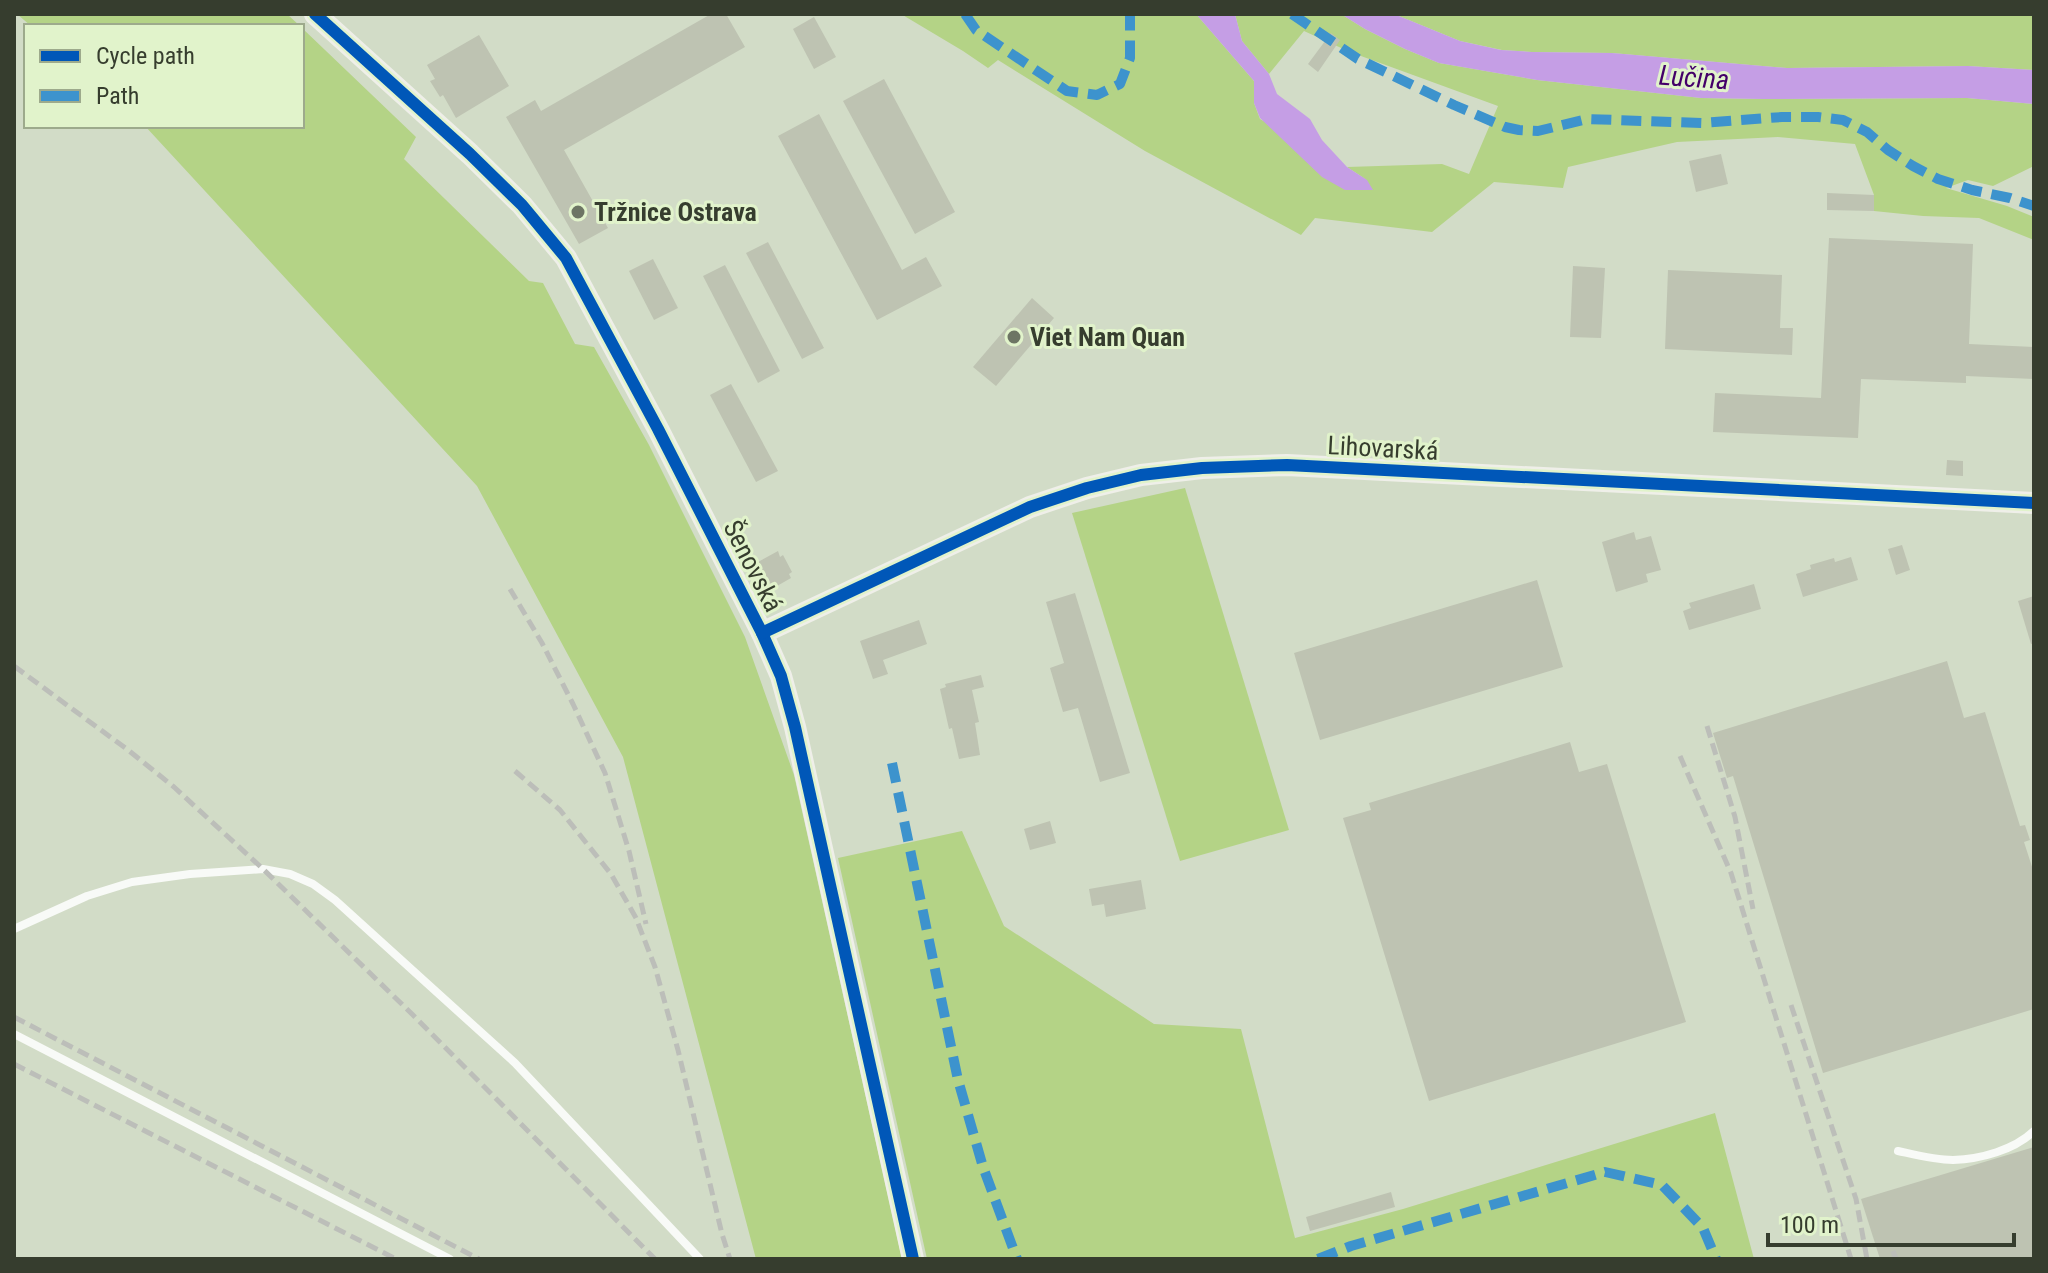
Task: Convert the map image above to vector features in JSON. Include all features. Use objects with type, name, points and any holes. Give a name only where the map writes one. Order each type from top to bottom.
[{"type":"street","name":"Šenovská","points":[[315,14],[470,154],[522,205],[566,258],[762,633],[781,676],[802,754],[913,1259]]},
{"type":"street","name":"Lihovarská","points":[[762,633],[1030,507],[1087,488],[1141,475],[1202,468],[1287,465],[2034,503]]},
{"type":"lane","points":[[14,929],[87,896],[132,882],[263,869],[290,874],[313,884],[335,900],[515,1063],[700,1259]]},
{"type":"lane","points":[[14,1034],[450,1259]]},
{"type":"lane","points":[[1898,1151],[1953,1160],[1978,1157],[2023,1142],[2034,1131]]},
{"type":"green space","points":[[17,14],[287,14],[298,24],[29,24]]},
{"type":"green space","points":[[901,14],[1196,14],[1254,81],[1254,103],[1260,119],[1367,180],[1347,167],[1442,164],[1469,174],[1498,106],[1350,52],[1304,31],[1269,74],[1242,41],[1235,14],[1341,14],[1405,49],[1439,63],[1537,80],[1701,98],[1967,98],[2034,104],[2034,166],[1993,186],[1968,180],[1946,188],[2034,217],[2034,240],[1979,218],[1874,211],[1874,195],[1855,144],[1778,137],[1677,142],[1568,167],[1563,188],[1494,182],[1432,232],[1315,218],[1301,235],[1145,151],[998,60],[988,68]]},
{"type":"green space","points":[[1394,14],[2034,14],[2034,70],[1968,66],[1787,68],[1612,53],[1502,50],[1460,41]]},
{"type":"green space","points":[[304,30],[416,137],[404,159],[529,281],[543,283],[575,344],[594,347],[649,445],[745,637],[794,775],[902,1259],[756,1259],[623,757],[477,486],[147,128],[304,128]]},
{"type":"green space","points":[[1185,488],[1289,830],[1180,861],[1072,513]]},
{"type":"green space","points":[[962,831],[1004,926],[1154,1024],[1241,1029],[1295,1238],[1403,1209],[1715,1113],[1754,1259],[927,1259],[838,858]]},
{"type":"water","points":[[1196,14],[1235,14],[1242,41],[1269,74],[1277,94],[1310,119],[1322,140],[1347,167],[1367,180],[1373,190],[1345,190],[1322,177],[1260,118],[1254,103],[1254,81]]},
{"type":"water","name":"Lučina","points":[[1341,14],[1394,14],[1460,41],[1501,50],[1612,53],[1787,68],[1968,66],[2034,70],[2034,104],[1967,98],[1701,98],[1537,80],[1439,63],[1365,29]]},
{"type":"building","points":[[711,14],[726,14],[745,47],[564,150],[608,228],[579,244],[506,117],[535,100],[541,111]]},
{"type":"building","points":[[814,17],[836,57],[814,69],[793,29]]},
{"type":"building","points":[[1331,33],[1340,40],[1318,72],[1308,64]]},
{"type":"building","points":[[479,35],[509,86],[456,118],[443,95],[440,97],[430,81],[435,79],[427,65]]},
{"type":"building","points":[[884,79],[955,212],[915,234],[843,101]]},
{"type":"building","points":[[819,114],[902,270],[926,257],[942,286],[877,320],[778,136]]},
{"type":"building","points":[[1721,154],[1728,184],[1696,192],[1689,161]]},
{"type":"building","points":[[1827,193],[1874,195],[1874,211],[1827,210]]},
{"type":"building","points":[[1829,238],[1973,244],[1969,344],[2034,347],[2034,379],[1966,376],[1966,383],[1861,379],[1858,438],[1713,432],[1715,393],[1821,398]]},
{"type":"building","points":[[768,242],[824,348],[802,359],[746,253]]},
{"type":"building","points":[[653,259],[678,308],[654,320],[629,271]]},
{"type":"building","points":[[725,265],[780,371],[758,383],[703,276]]},
{"type":"building","points":[[1573,266],[1605,268],[1601,338],[1570,337]]},
{"type":"building","points":[[1668,270],[1782,275],[1780,328],[1793,328],[1792,355],[1665,349]]},
{"type":"building","points":[[1032,298],[1054,318],[996,386],[973,367]]},
{"type":"building","points":[[731,384],[778,471],[756,482],[710,395]]},
{"type":"building","points":[[1947,460],[1963,461],[1963,476],[1946,475]]},
{"type":"building","points":[[1634,532],[1636,540],[1651,536],[1661,570],[1646,574],[1648,582],[1616,592],[1602,542]]},
{"type":"building","points":[[1902,545],[1910,570],[1896,575],[1888,549]]},
{"type":"building","points":[[778,551],[792,572],[789,574],[791,578],[770,590],[756,563]]},
{"type":"building","points":[[1851,557],[1858,580],[1803,597],[1796,574],[1811,569],[1810,565]]},
{"type":"building","points":[[1537,580],[1563,667],[1320,740],[1294,653]]},
{"type":"building","points":[[1754,584],[1761,609],[1689,630],[1683,611],[1691,608],[1689,603]]},
{"type":"building","points":[[1075,593],[1130,773],[1100,782],[1078,708],[1063,712],[1050,668],[1064,663],[1046,602]]},
{"type":"building","points":[[2034,596],[2034,643],[2031,644],[2018,601]]},
{"type":"building","points":[[919,620],[927,644],[883,660],[888,674],[873,679],[860,641]]},
{"type":"building","points":[[1947,661],[1964,718],[1985,712],[2020,826],[2025,825],[2030,840],[2024,842],[2034,873],[2034,1009],[1823,1073],[1733,776],[1727,778],[1713,733]]},
{"type":"building","points":[[981,675],[984,687],[972,690],[979,722],[975,723],[980,755],[959,759],[940,689],[946,687],[945,684]]},
{"type":"building","points":[[1570,742],[1579,772],[1607,764],[1686,1022],[1429,1101],[1343,818],[1371,810],[1369,803]]},
{"type":"building","points":[[1050,821],[1056,843],[1030,850],[1024,829]]},
{"type":"building","points":[[1141,880],[1146,909],[1106,917],[1104,904],[1092,906],[1089,889]]},
{"type":"building","points":[[2034,1147],[2034,1259],[1880,1259],[1861,1199]]},
{"type":"building","points":[[1391,1192],[1395,1207],[1310,1231],[1306,1217]]},
{"type":"railway","points":[[510,589],[542,643],[605,773],[629,851],[646,924]]},
{"type":"railway","points":[[14,666],[174,787],[263,869],[655,1259]]},
{"type":"railway","points":[[1707,726],[1735,817],[1753,909]]},
{"type":"railway","points":[[1680,756],[1731,873],[1851,1259]]},
{"type":"railway","points":[[515,771],[560,810],[611,874],[636,918],[655,967],[678,1050],[730,1259]]},
{"type":"railway","points":[[1791,1005],[1856,1199],[1867,1259]]},
{"type":"railway","points":[[14,1017],[479,1259]]},
{"type":"railway","points":[[14,1064],[396,1259]]},
{"type":"railway","points":[[1893,1251],[1896,1259]]},
{"type":"marked path","points":[[965,14],[976,30],[1067,91],[1097,95],[1120,84],[1130,58],[1130,14]]},
{"type":"marked path","points":[[1292,14],[1358,59],[1505,127],[1538,131],[1587,119],[1702,123],[1782,117],[1843,120],[1867,132],[1888,150],[1938,179],[2034,206]]},
{"type":"marked path","points":[[892,763],[958,1080],[983,1167],[1017,1259]]},
{"type":"marked path","points":[[1318,1259],[1351,1246],[1605,1172],[1662,1185],[1703,1228],[1716,1259]]},
{"type":"cycle path","points":[[315,14],[470,154],[522,205],[566,258],[762,633],[781,676],[795,727],[913,1259]]},
{"type":"cycle path","points":[[762,633],[1030,507],[1087,488],[1141,475],[1202,468],[1287,465],[2034,503]]},
{"type":"place","name":"Tržnice Ostrava","points":[[578,212]]},
{"type":"place","name":"Viet Nam Quan","points":[[1014,337]]}]
